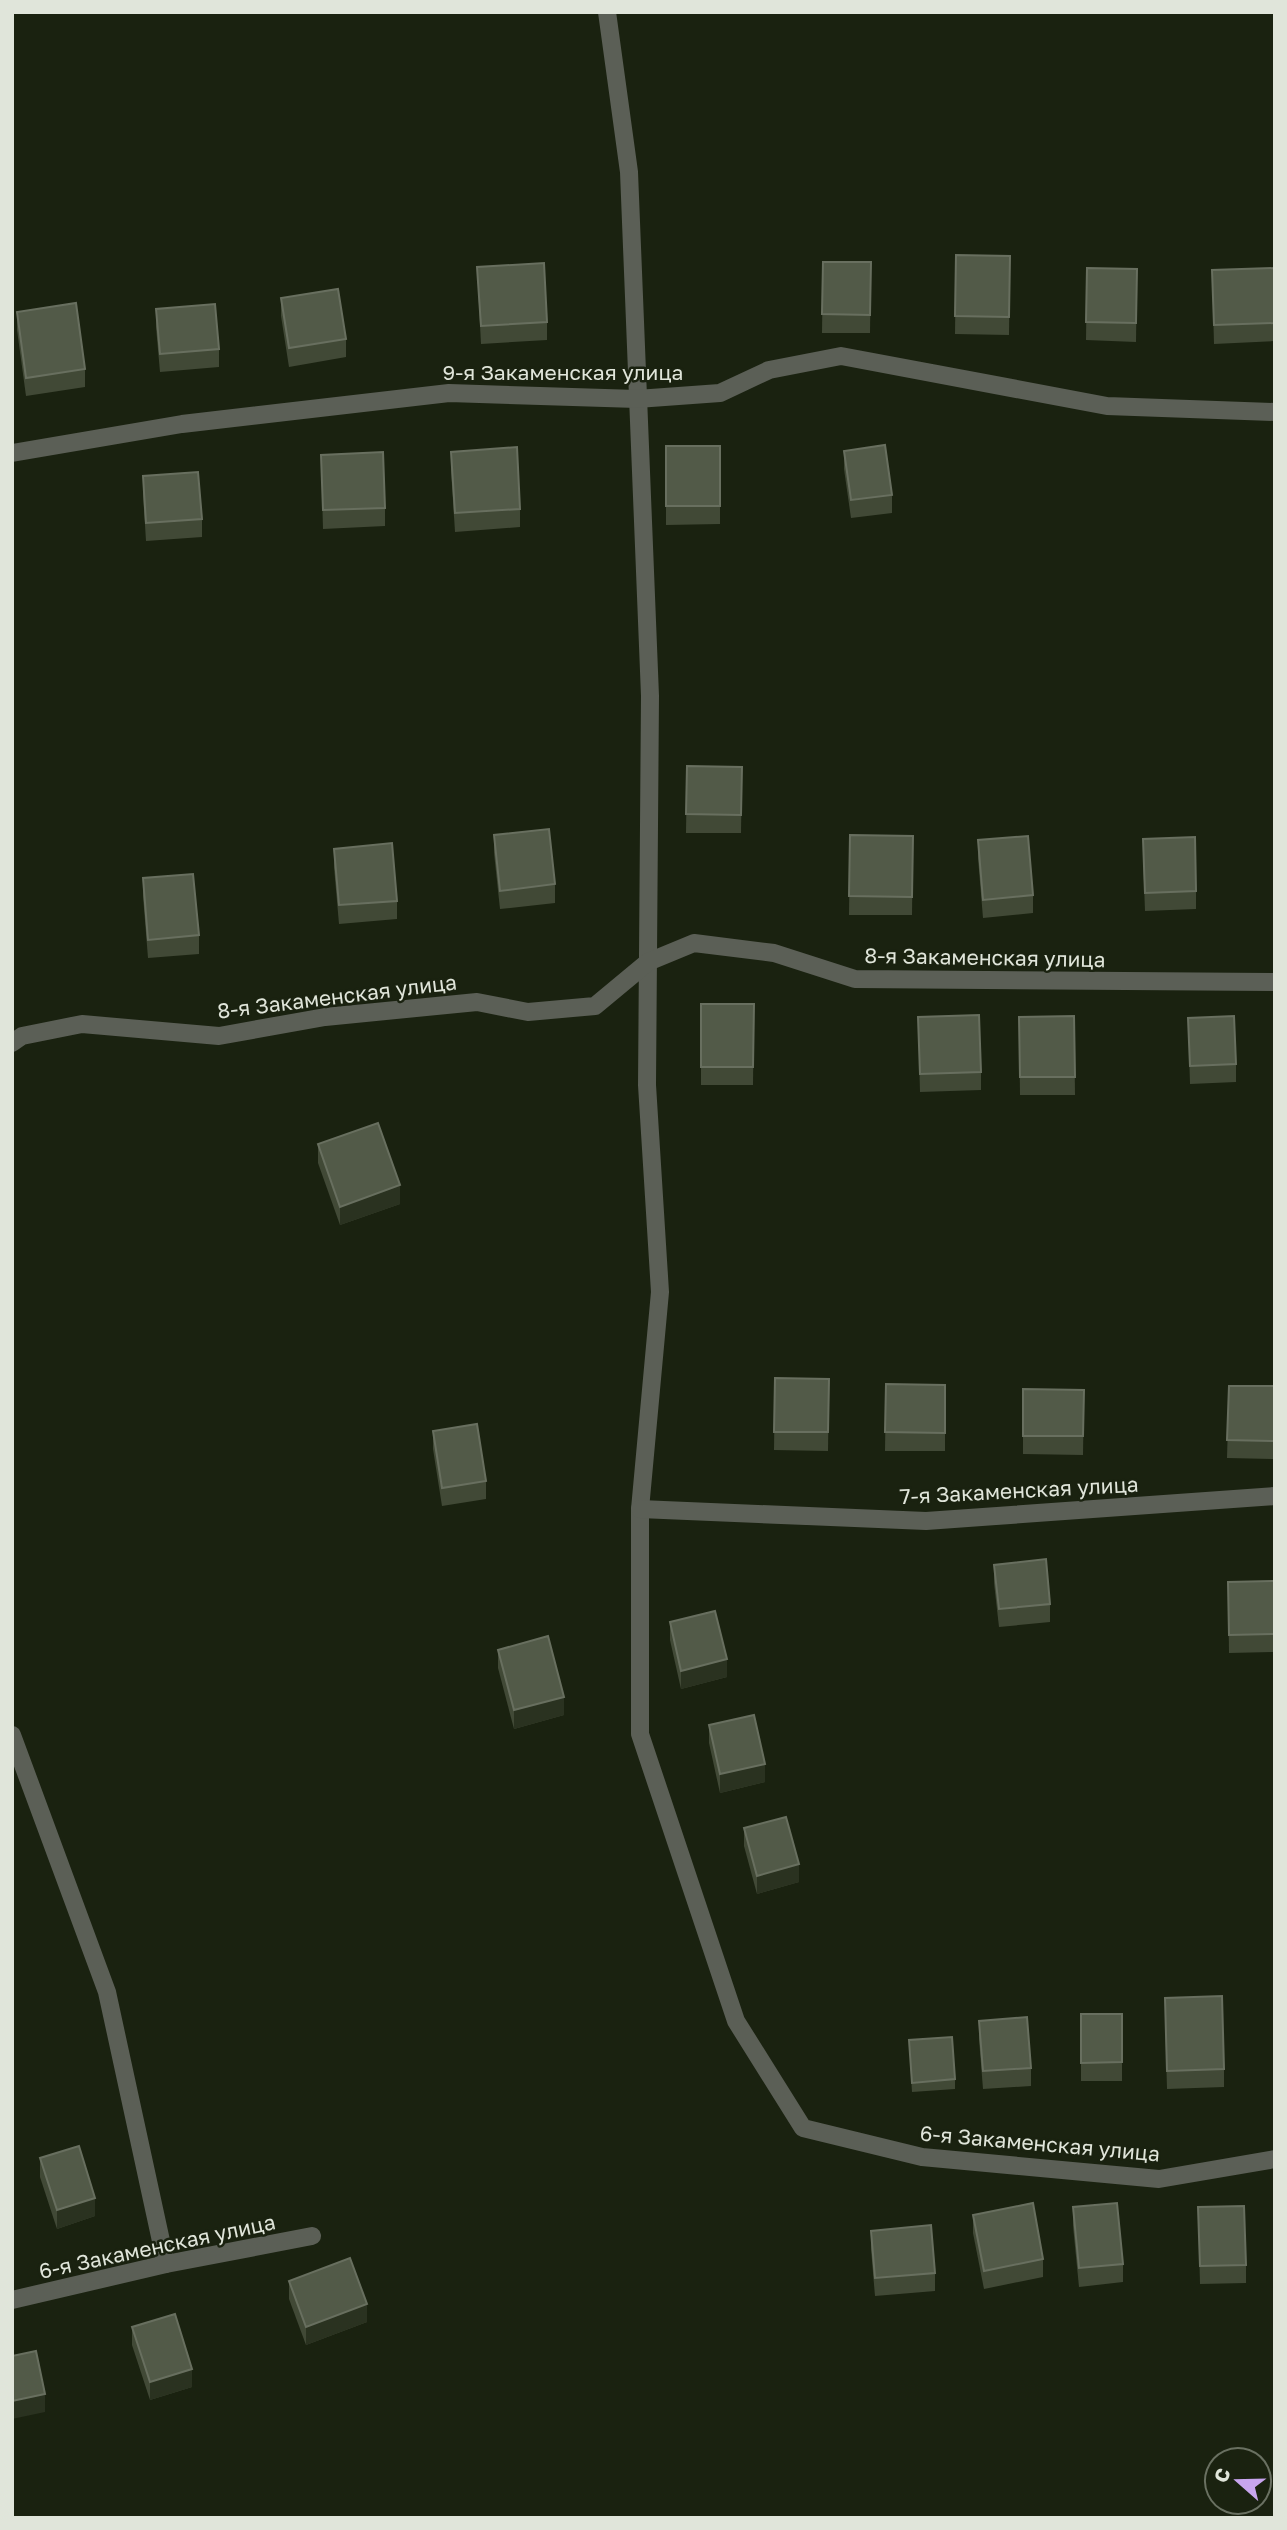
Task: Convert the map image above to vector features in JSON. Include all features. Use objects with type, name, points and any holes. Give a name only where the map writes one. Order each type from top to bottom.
[{"type":"street","points":[[607,12],[629,172],[650,696],[647,1085],[660,1292],[640,1509]]},
{"type":"street","name":"9-я Закаменская улица","points":[[12,453],[183,425],[449,393],[637,399],[720,393],[769,370],[841,356],[1107,406],[1275,412]]},
{"type":"street","name":"8-я Закаменская улица","points":[[12,1043],[22,1036],[82,1024],[219,1036],[325,1017],[477,1002],[528,1012],[595,1006],[648,962],[694,943],[774,953],[855,979],[1275,982]]},
{"type":"street","name":"7-я Закаменская улица","points":[[640,1509],[926,1521],[1275,1496]]},
{"type":"street","name":"6-я Закаменская улица","points":[[640,1509],[640,1734],[736,2021],[803,2128],[922,2157],[1159,2179],[1275,2159]]},
{"type":"street","points":[[12,1735],[107,1992],[166,2264]]},
{"type":"street","name":"6-я Закаменская улица","points":[[12,2300],[166,2264],[312,2236]]},
{"type":"building","points":[[956,255],[1010,256],[1009,317],[955,316]]},
{"type":"building","points":[[823,262],[871,262],[870,315],[822,314]]},
{"type":"building","points":[[544,263],[547,322],[481,326],[477,267]]},
{"type":"building","points":[[1087,268],[1137,269],[1136,323],[1086,322]]},
{"type":"building","points":[[1275,268],[1275,323],[1214,325],[1212,270]]},
{"type":"building","points":[[338,289],[346,339],[289,348],[281,298]]},
{"type":"building","points":[[76,303],[85,369],[26,378],[17,312]]},
{"type":"building","points":[[215,304],[219,349],[160,354],[156,309]]},
{"type":"building","points":[[885,445],[892,495],[851,500],[844,451]]},
{"type":"building","points":[[666,446],[720,446],[720,506],[666,506]]},
{"type":"building","points":[[517,447],[520,509],[455,513],[451,452]]},
{"type":"building","points":[[383,452],[385,508],[323,510],[321,455]]},
{"type":"building","points":[[198,472],[202,519],[146,523],[143,476]]},
{"type":"building","points":[[687,766],[742,767],[741,815],[686,814]]},
{"type":"building","points":[[549,829],[555,884],[500,891],[494,835]]},
{"type":"building","points":[[850,835],[913,836],[912,897],[849,896]]},
{"type":"building","points":[[1028,836],[1033,895],[983,900],[978,840]]},
{"type":"building","points":[[1195,837],[1196,891],[1145,893],[1143,839]]},
{"type":"building","points":[[392,843],[397,901],[339,905],[334,849]]},
{"type":"building","points":[[193,874],[199,935],[148,940],[143,878]]},
{"type":"building","points":[[701,1004],[754,1004],[753,1067],[701,1067]]},
{"type":"building","points":[[979,1015],[981,1072],[920,1074],[918,1017]]},
{"type":"building","points":[[1074,1016],[1075,1077],[1020,1077],[1019,1017]]},
{"type":"building","points":[[1234,1016],[1236,1064],[1190,1066],[1188,1018]]},
{"type":"building","points":[[378,1123],[400,1185],[340,1207],[318,1144]]},
{"type":"building","points":[[775,1378],[829,1379],[828,1432],[774,1432]]},
{"type":"building","points":[[886,1384],[945,1385],[945,1433],[885,1432]]},
{"type":"building","points":[[1229,1386],[1275,1386],[1275,1441],[1227,1440]]},
{"type":"building","points":[[1023,1389],[1084,1390],[1083,1436],[1023,1436]]},
{"type":"building","points":[[477,1424],[486,1481],[442,1488],[433,1431]]},
{"type":"building","points":[[1046,1559],[1050,1604],[999,1609],[994,1565]]},
{"type":"building","points":[[1275,1581],[1275,1634],[1229,1635],[1228,1582]]},
{"type":"building","points":[[715,1611],[727,1659],[681,1671],[670,1622]]},
{"type":"building","points":[[548,1636],[564,1697],[514,1710],[498,1650]]},
{"type":"building","points":[[754,1715],[765,1764],[720,1774],[709,1725]]},
{"type":"building","points":[[786,1817],[799,1864],[757,1876],[744,1828]]},
{"type":"building","points":[[1222,1996],[1224,2069],[1167,2071],[1165,1998]]},
{"type":"building","points":[[1081,2014],[1122,2014],[1122,2062],[1081,2063]]},
{"type":"building","points":[[1027,2017],[1031,2068],[983,2071],[979,2021]]},
{"type":"building","points":[[952,2037],[955,2079],[912,2083],[909,2040]]},
{"type":"building","points":[[79,2146],[95,2198],[57,2210],[40,2158]]},
{"type":"building","points":[[1033,2203],[1043,2259],[984,2271],[973,2215]]},
{"type":"building","points":[[1117,2203],[1123,2264],[1079,2268],[1073,2207]]},
{"type":"building","points":[[1244,2206],[1246,2265],[1200,2266],[1198,2207]]},
{"type":"building","points":[[931,2225],[935,2273],[875,2278],[871,2231]]},
{"type":"building","points":[[350,2258],[367,2304],[306,2327],[289,2281]]},
{"type":"building","points":[[175,2314],[192,2369],[150,2382],[132,2327]]},
{"type":"building","points":[[36,2351],[45,2394],[12,2401],[12,2356]]}]
